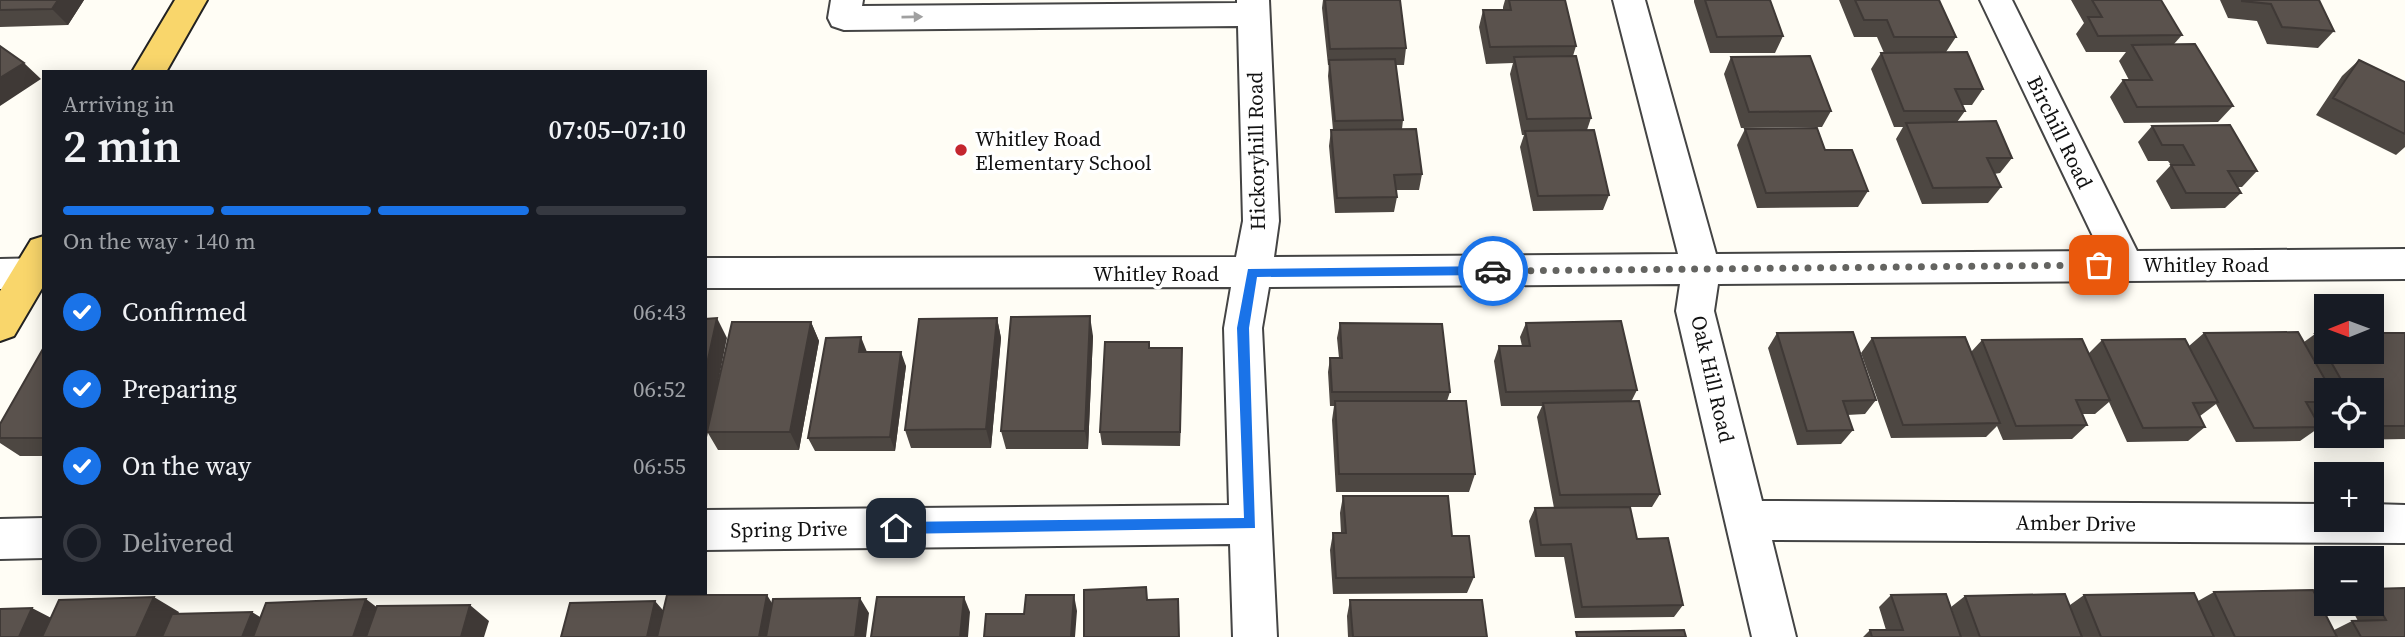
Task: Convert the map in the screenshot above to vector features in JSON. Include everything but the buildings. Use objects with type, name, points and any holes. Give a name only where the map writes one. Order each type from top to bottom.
[{"type":"main road","points":[[150,70],[191,0]]},
{"type":"main road","points":[[0,325],[29,268]]},
{"type":"street","points":[[847,0],[844,18],[1098,7],[1253,7]]},
{"type":"street","name":"Oak Hill Road","points":[[1629,0],[1701,269],[1695,311],[1774,637]]},
{"type":"street","name":"Birchill Road","points":[[1996,0],[2125,264]]},
{"type":"street","name":"Hickoryhill Road","points":[[1253,7],[1261,221],[1243,328],[1255,637]]},
{"type":"street","name":"Whitley Road","points":[[707,273],[2405,264]]},
{"type":"street","name":"Amber Drive","points":[[1746,520],[2405,524]]},
{"type":"street","name":"Spring Drive","points":[[707,530],[1251,524]]},
{"type":"street","points":[[0,538],[42,538]]},
{"type":"way so far","points":[[1493,271],[2099,265]]},
{"type":"place","name":"Whitley Road Elementary School","points":[[961,150]]},
{"type":"route","points":[[896,528],[1251,524],[1243,328],[1252,272],[1493,271]]}]
